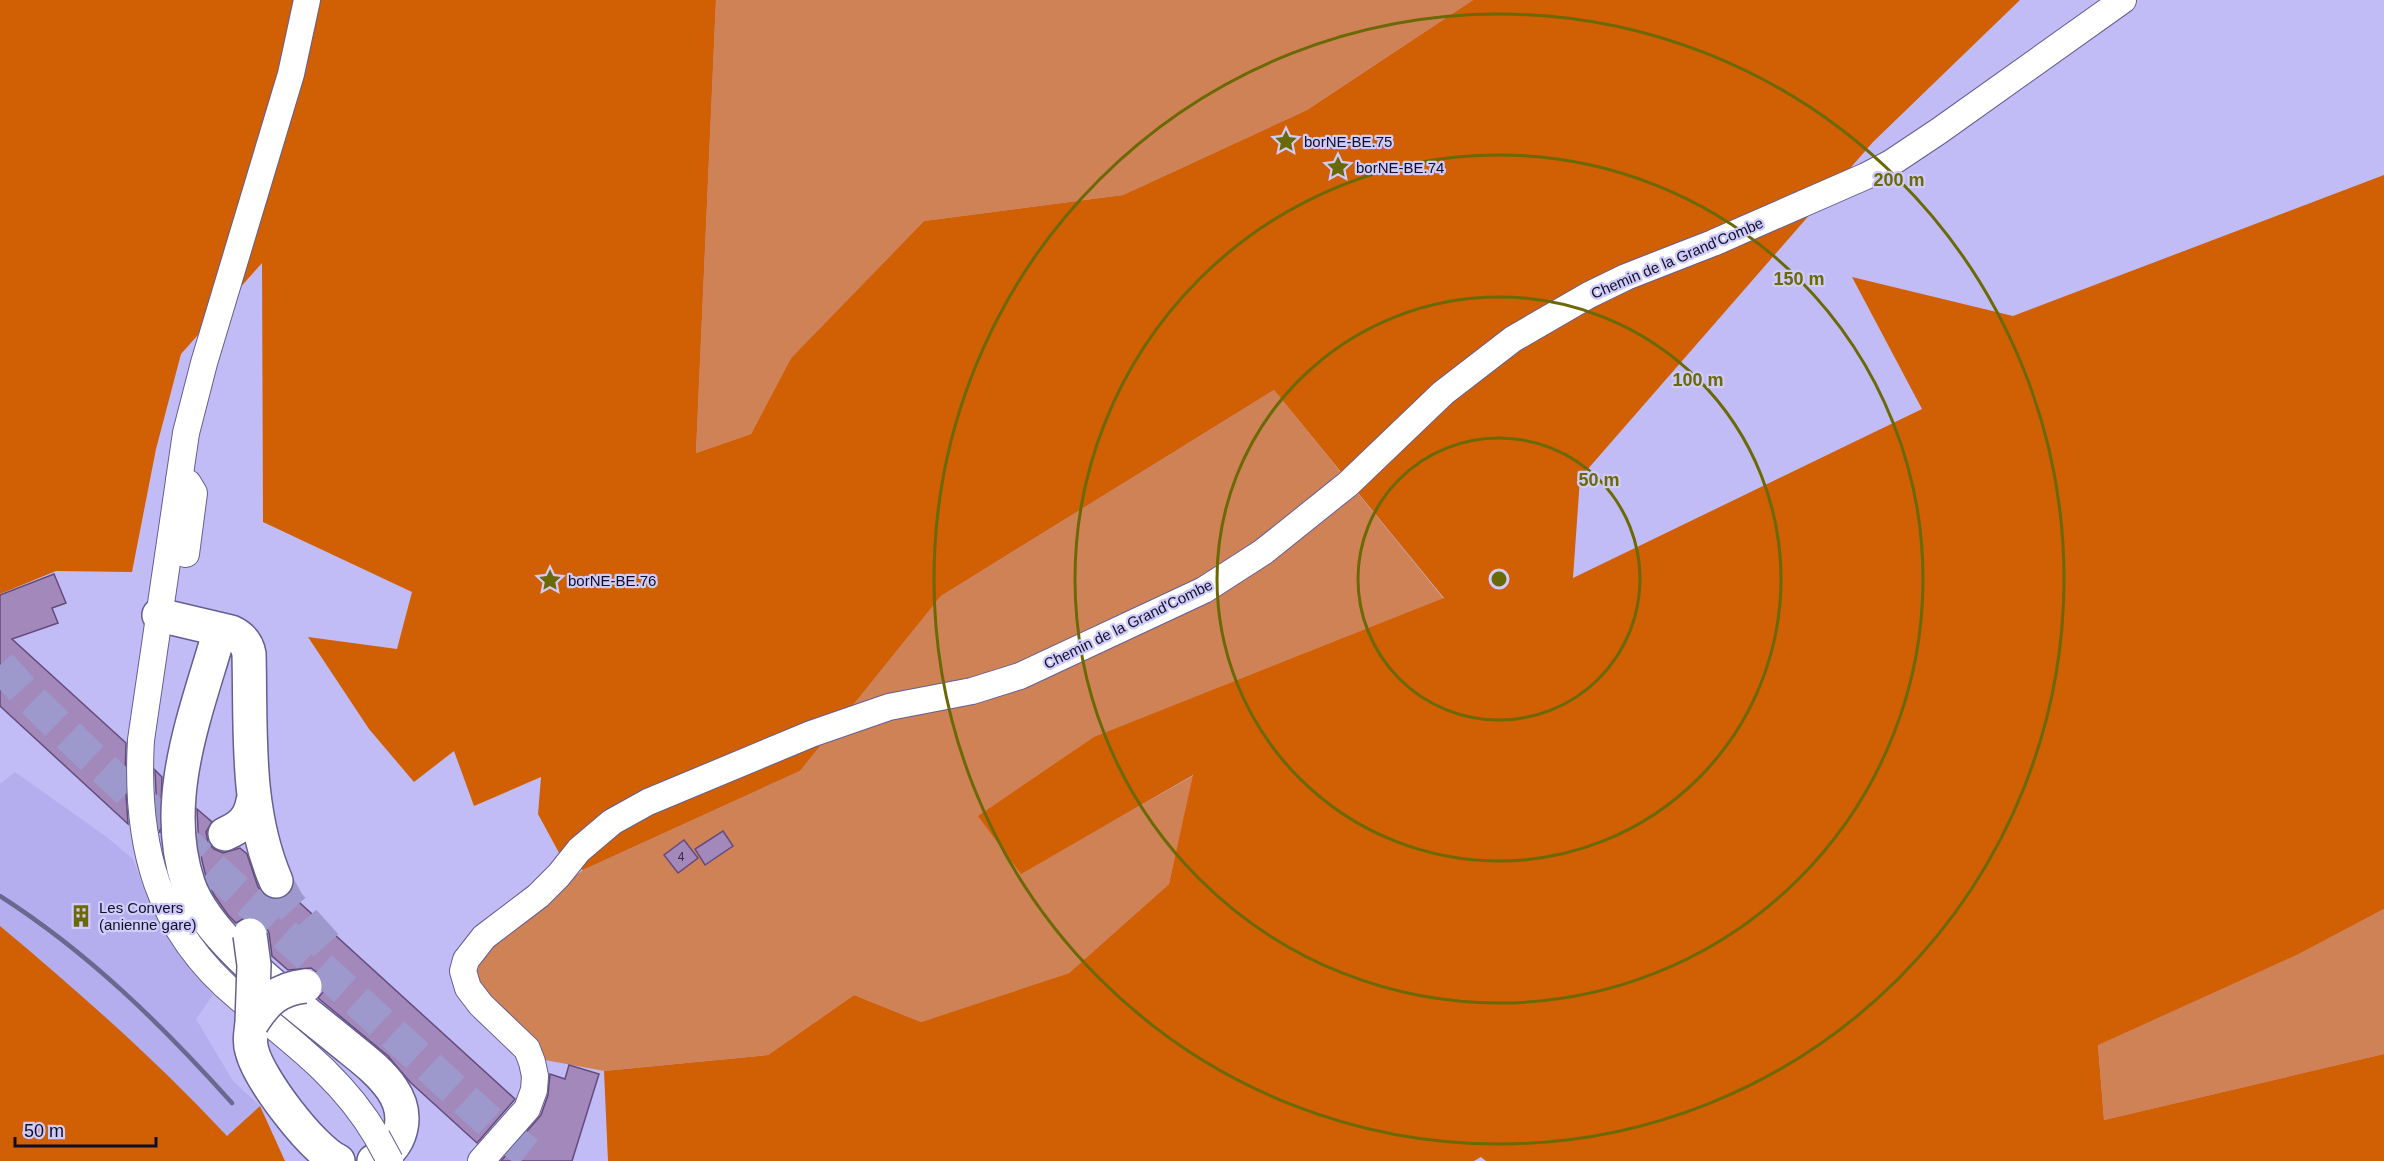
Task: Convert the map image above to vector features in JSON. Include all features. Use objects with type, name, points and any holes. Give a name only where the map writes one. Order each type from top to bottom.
[{"type":"highway","points":[[159,615],[240,637],[248,648],[253,801],[263,846],[276,880]]},
{"type":"highway","points":[[220,630],[180,781],[178,821],[187,882],[203,911],[235,950],[361,1058],[393,1090],[402,1111],[401,1133],[391,1149],[375,1149]]},
{"type":"highway","points":[[225,834],[238,828],[244,822],[253,801]]},
{"type":"highway","points":[[250,936],[254,965],[251,1048],[261,1075],[315,1143],[338,1161]]},
{"type":"highway","points":[[252,1023],[272,997],[283,990],[304,986]]},
{"type":"street","points":[[307,0],[291,74],[204,363],[186,433],[141,740],[139,787],[146,848],[158,889],[181,932],[206,966],[238,998],[327,1072],[363,1116],[375,1149],[390,1161]]},
{"type":"street","name":"Chemin de la Grand'Combe","points":[[481,1161],[527,1109],[534,1090],[535,1077],[532,1062],[526,1050],[468,988],[464,971],[466,960],[484,937],[538,896],[579,850],[612,822],[648,802],[811,734],[889,707],[972,691],[1020,676],[1204,590],[1263,552],[1348,484],[1430,404],[1492,352],[1626,277],[1735,234],[1891,163],[2122,0]]},
{"type":"street","points":[[179,479],[188,483],[194,493],[186,554]]},
{"type":"shaded area","points":[[0,0],[716,0],[696,453],[751,434],[791,358],[924,221],[1123,195],[1307,110],[1473,0],[2020,0],[1873,142],[1580,478],[1573,578],[1922,409],[1852,277],[2013,316],[2384,175],[2384,909],[2297,955],[2098,1045],[2104,1120],[2384,1054],[2384,1161],[1486,1161],[1481,1157],[1474,1161],[608,1161],[604,1071],[768,1055],[854,995],[921,1022],[1069,973],[1169,884],[1193,775],[1021,874],[978,816],[1094,737],[1444,598],[1274,390],[941,596],[800,771],[583,870],[564,862],[538,814],[541,777],[474,806],[454,751],[414,782],[369,729],[308,637],[397,649],[412,592],[263,522],[262,263],[181,354],[156,449],[132,572],[56,571],[0,594]]},
{"type":"shaded area","points":[[716,0],[1473,0],[1307,110],[1123,195],[924,221],[791,358],[751,434],[696,453]]},
{"type":"shaded area","points":[[1274,390],[1444,599],[1224,687],[1021,873],[1194,775],[1169,884],[1069,973],[921,1022],[854,995],[768,1055],[604,1071],[545,1060],[475,984],[474,961],[494,940],[583,870],[800,771],[941,596]]},
{"type":"shaded area","points":[[15,772],[108,838],[133,859],[145,892],[175,946],[213,995],[196,1019],[233,1081],[260,1106],[227,1136],[195,1102],[44,963],[0,926],[0,784]]},
{"type":"shaded area","points":[[2384,909],[2384,1054],[2104,1120],[2098,1044],[2297,955]]},
{"type":"shaded area","points":[[0,926],[117,1028],[227,1136],[260,1106],[285,1161],[0,1161]]},
{"type":"building","points":[[54,574],[66,603],[52,608],[58,623],[12,639],[126,743],[125,779],[128,824],[0,706],[0,595]]},
{"type":"building","points":[[155,770],[162,777],[160,833],[157,813]]},
{"type":"building","points":[[197,809],[212,822],[206,832],[208,843],[223,853],[240,848],[247,854],[258,887],[264,895],[273,899],[282,899],[290,894],[515,1099],[477,1143],[410,1082],[388,1056],[318,998],[323,992],[324,984],[319,974],[311,968],[288,970],[272,956],[269,933],[264,923],[258,918],[248,916],[236,923],[228,915],[214,895],[206,877],[199,848]]},
{"type":"building","points":[[723,831],[733,846],[705,865],[695,849]]},
{"type":"building","points":[[684,840],[698,858],[678,873],[664,855]]},
{"type":"building","points":[[569,1065],[599,1074],[572,1161],[501,1161],[541,1115],[548,1095],[550,1074],[565,1079]]},
{"type":"tunnel","points":[[0,665],[27,695],[92,758],[495,1127],[538,1161]]},
{"type":"tunnel","points":[[276,881],[288,903],[334,954]]},
{"type":"railway","points":[[0,896],[64,941],[94,966],[151,1018],[232,1103]]},
{"type":"place","name":"borNE-BE.75","points":[[1286,141]]},
{"type":"place","name":"borNE-BE.74","points":[[1338,167]]},
{"type":"place","name":"borNE-BE.76","points":[[550,580]]},
{"type":"place","name":"Les Convers (anienne gare)","points":[[81,916]]}]
